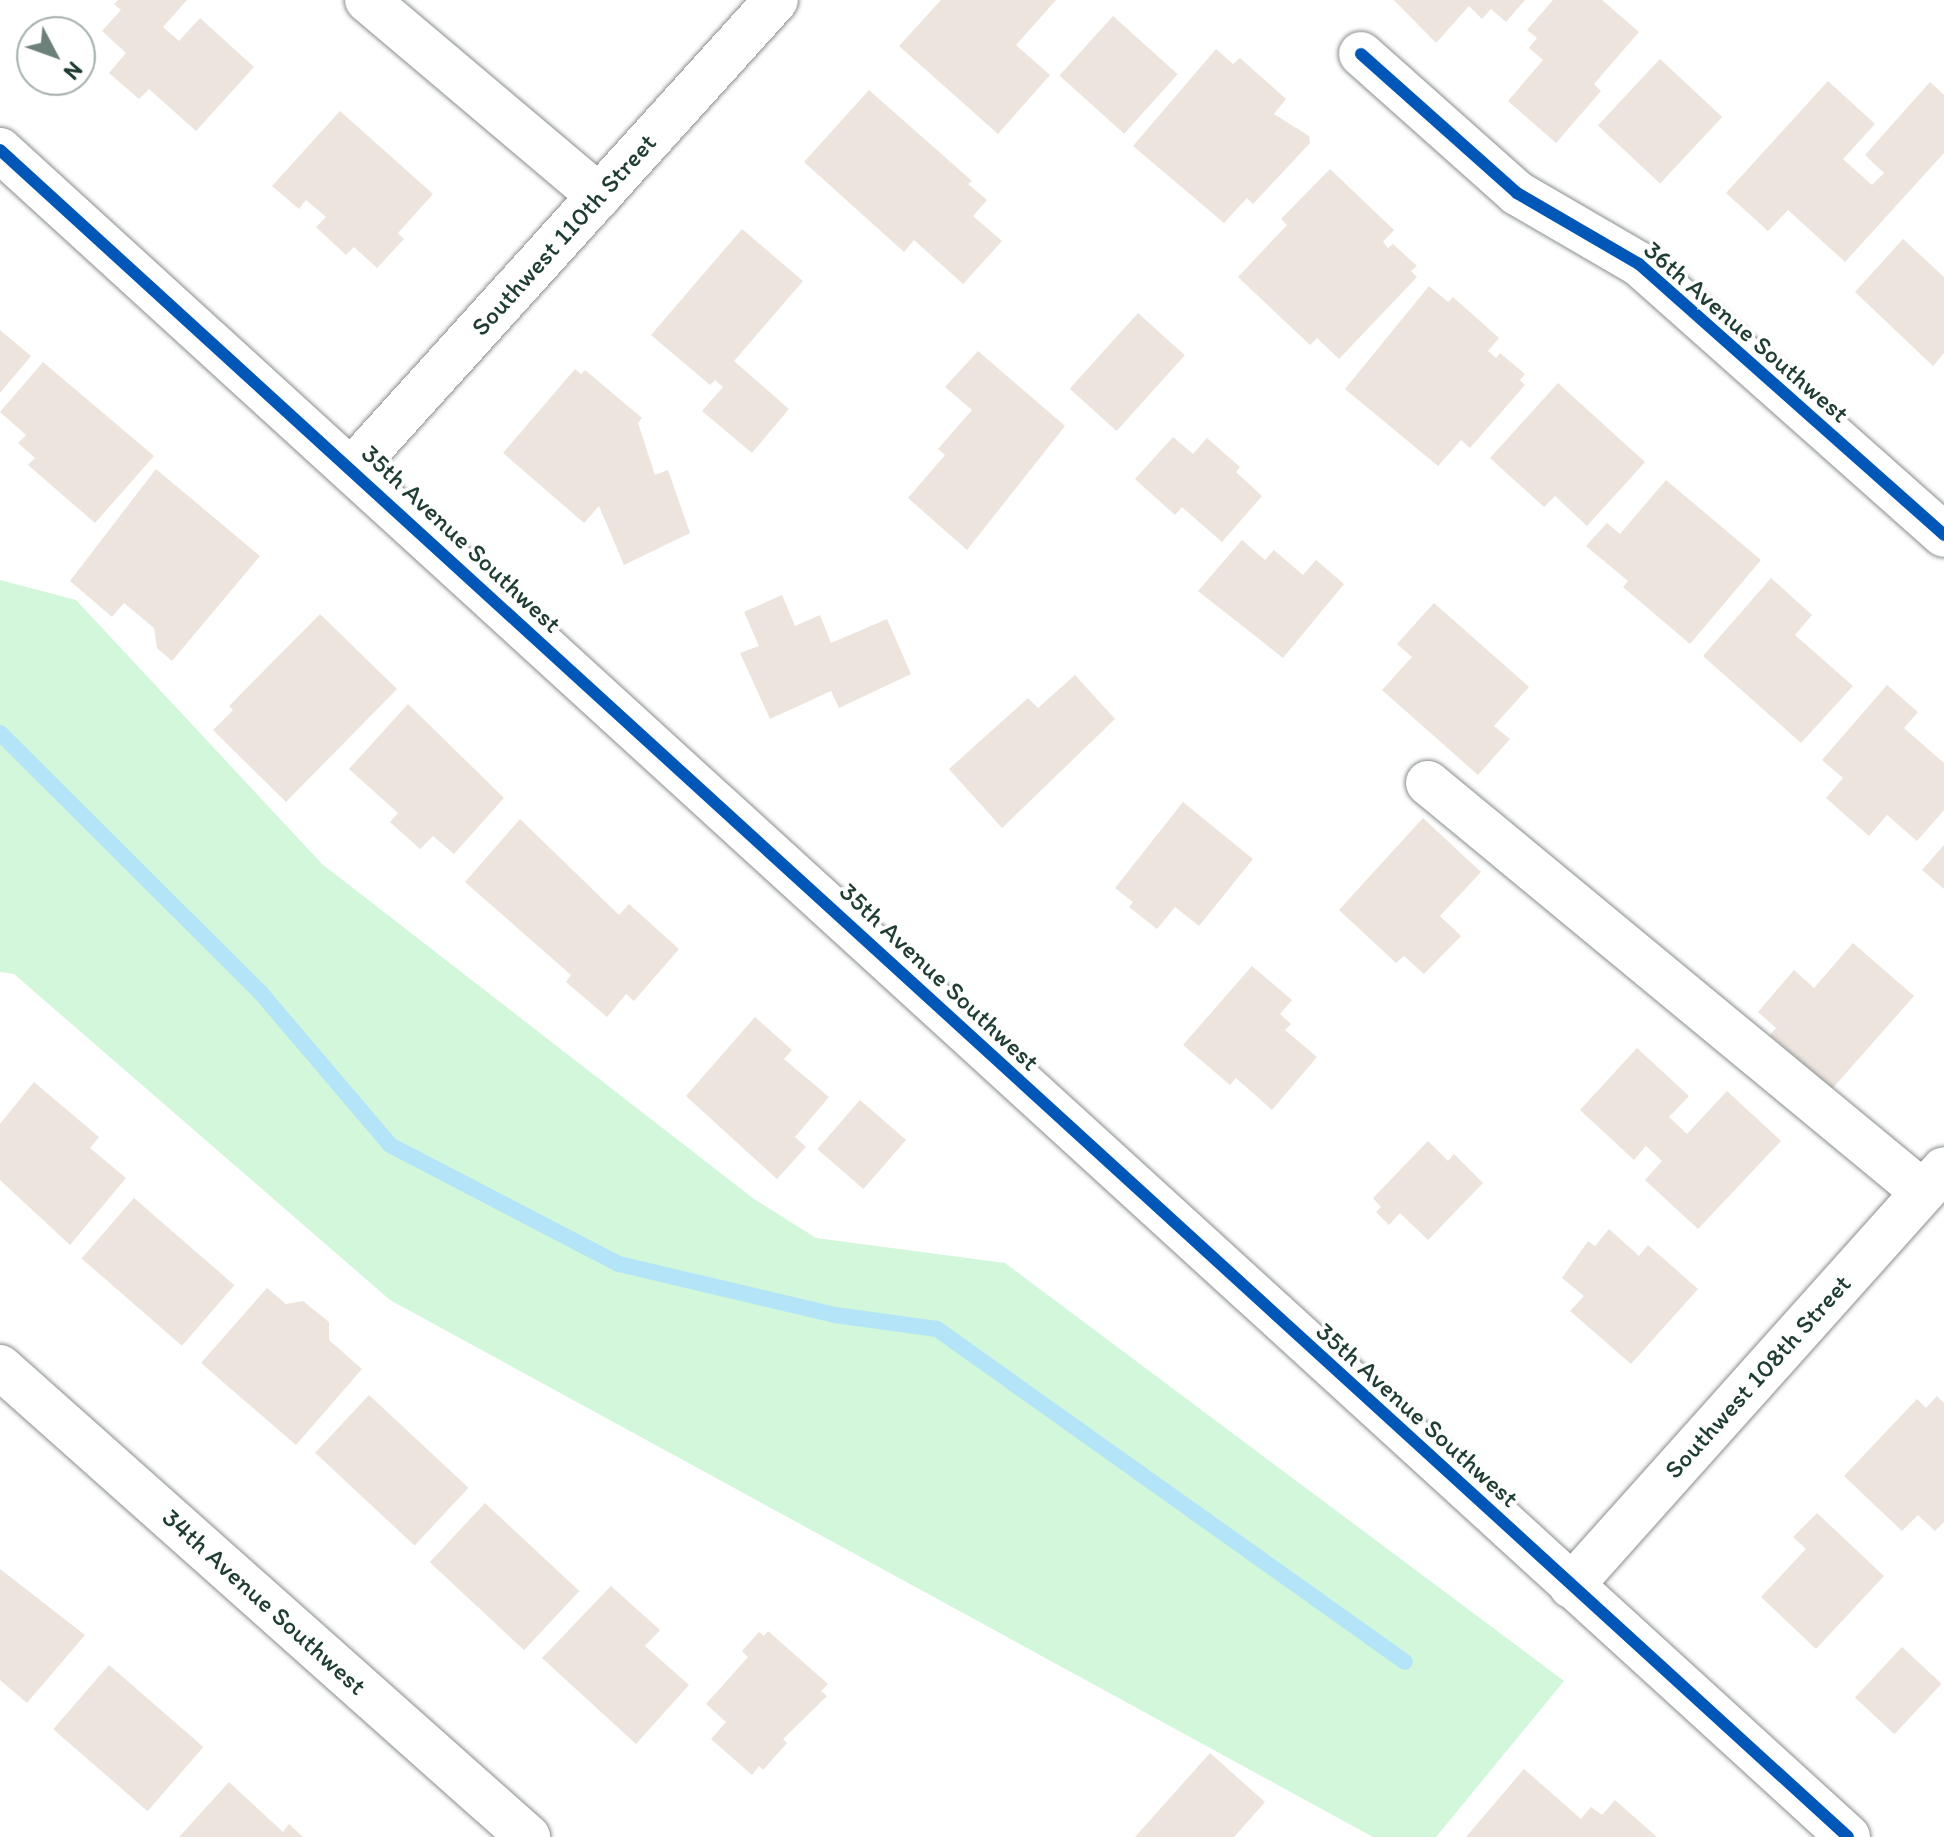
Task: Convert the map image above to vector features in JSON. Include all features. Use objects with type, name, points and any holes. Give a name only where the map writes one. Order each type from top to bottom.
[{"type":"street","points":[[367,0],[599,196]]},
{"type":"street","name":"Southwest 110th Street","points":[[352,469],[776,0]]},
{"type":"street","name":"36th Avenue Southwest","points":[[1361,54],[1517,193],[1639,264],[1944,535]]},
{"type":"street","name":"35th Avenue Southwest","points":[[0,150],[1848,1837]]},
{"type":"street","points":[[1428,783],[1933,1180]]},
{"type":"street","name":"Southwest 108th Street","points":[[1571,1586],[1933,1180]]},
{"type":"street","name":"34th Avenue Southwest","points":[[0,1367],[528,1837]]},
{"type":"green space","points":[[0,580],[76,600],[322,864],[754,1199],[816,1238],[1005,1263],[1564,1681],[1436,1837],[1373,1837],[390,1300],[14,974],[0,972]]},
{"type":"building","points":[[118,0],[187,0],[163,27],[179,41],[200,18],[254,67],[196,131],[149,89],[139,99],[109,73],[126,53],[102,31],[121,10],[114,4]]},
{"type":"building","points":[[941,0],[1056,0],[1016,45],[1050,75],[998,134],[899,46]]},
{"type":"building","points":[[1394,0],[1525,0],[1506,22],[1491,9],[1482,19],[1469,6],[1436,43]]},
{"type":"building","points":[[1553,0],[1602,0],[1639,32],[1594,84],[1601,91],[1556,143],[1508,101],[1543,60],[1529,48],[1537,38],[1527,30]]},
{"type":"building","points":[[1113,16],[1178,74],[1124,134],[1059,75]]},
{"type":"building","points":[[1216,49],[1233,64],[1240,58],[1286,99],[1274,114],[1309,136],[1310,143],[1253,204],[1247,198],[1224,223],[1133,146]]},
{"type":"building","points":[[1660,59],[1722,117],[1660,184],[1598,126]]},
{"type":"building","points":[[1828,81],[1875,124],[1843,159],[1872,185],[1884,173],[1865,155],[1930,82],[1944,95],[1944,153],[1845,262],[1788,210],[1768,231],[1726,193]]},
{"type":"building","points":[[869,90],[972,181],[968,184],[987,200],[973,216],[1002,241],[963,284],[914,240],[904,252],[804,162]]},
{"type":"building","points":[[340,111],[433,194],[398,233],[404,239],[377,268],[354,247],[346,255],[316,227],[326,217],[306,200],[299,209],[272,186]]},
{"type":"building","points":[[1330,169],[1394,230],[1383,242],[1388,248],[1393,244],[1417,266],[1411,271],[1417,277],[1339,359],[1317,338],[1310,345],[1238,277],[1287,225],[1281,219]]},
{"type":"building","points":[[742,229],[803,281],[734,361],[789,409],[752,453],[702,411],[723,387],[715,380],[710,385],[651,335]]},
{"type":"building","points":[[1903,239],[1944,277],[1944,353],[1933,366],[1855,292]]},
{"type":"building","points":[[1429,286],[1448,302],[1453,297],[1499,338],[1488,351],[1496,358],[1500,353],[1525,374],[1520,380],[1525,385],[1470,448],[1461,440],[1438,466],[1345,389]]},
{"type":"building","points":[[1138,313],[1185,355],[1117,431],[1070,389]]},
{"type":"building","points":[[0,330],[31,356],[0,393]]},
{"type":"building","points":[[978,351],[1065,426],[967,550],[908,498],[945,455],[938,449],[972,410],[945,387]]},
{"type":"building","points":[[43,362],[154,456],[95,523],[28,465],[35,458],[18,443],[26,435],[0,412]]},
{"type":"building","points":[[575,369],[581,374],[585,370],[642,418],[638,423],[655,475],[668,470],[690,533],[624,565],[599,506],[584,523],[503,453]]},
{"type":"building","points":[[1558,383],[1645,462],[1587,526],[1555,496],[1544,507],[1490,458]]},
{"type":"building","points":[[1173,437],[1193,454],[1207,438],[1240,467],[1236,472],[1262,496],[1222,542],[1182,507],[1175,515],[1135,479]]},
{"type":"building","points":[[156,469],[260,556],[172,661],[157,648],[154,628],[124,603],[112,617],[70,581]]},
{"type":"building","points":[[1666,480],[1761,560],[1690,644],[1623,587],[1628,581],[1586,546],[1607,523],[1620,534]]},
{"type":"building","points":[[1242,540],[1265,560],[1274,550],[1303,575],[1316,560],[1344,584],[1283,658],[1198,591]]},
{"type":"building","points":[[1771,578],[1812,615],[1795,635],[1853,686],[1801,743],[1703,656]]},
{"type":"building","points":[[782,595],[795,626],[820,615],[831,643],[887,619],[911,674],[839,708],[831,691],[770,719],[740,653],[759,646],[744,612]]},
{"type":"building","points":[[1434,603],[1529,687],[1494,726],[1510,739],[1478,775],[1382,690],[1412,657],[1397,644]]},
{"type":"building","points":[[320,614],[397,689],[286,802],[213,730],[233,710],[229,706]]},
{"type":"building","points":[[1075,675],[1115,719],[1002,828],[949,769],[1028,698],[1038,708]]},
{"type":"building","points":[[1887,685],[1918,712],[1904,728],[1944,763],[1944,810],[1917,841],[1887,815],[1869,836],[1826,798],[1843,778],[1822,760]]},
{"type":"building","points":[[408,704],[504,798],[454,854],[433,836],[420,849],[390,822],[398,813],[349,769]]},
{"type":"building","points":[[1183,802],[1253,859],[1199,926],[1175,907],[1157,929],[1129,907],[1133,902],[1115,888]]},
{"type":"building","points":[[1423,818],[1481,872],[1440,916],[1461,936],[1424,974],[1404,956],[1396,963],[1339,910]]},
{"type":"building","points":[[520,819],[619,915],[629,904],[679,949],[634,1001],[626,994],[607,1017],[566,982],[571,975],[465,882]]},
{"type":"building","points":[[1944,845],[1944,889],[1922,870]]},
{"type":"building","points":[[1853,943],[1914,996],[1832,1089],[1770,1035],[1776,1028],[1758,1012],[1794,970],[1814,988]]},
{"type":"building","points":[[1252,966],[1292,1000],[1280,1014],[1291,1024],[1285,1030],[1317,1057],[1272,1110],[1236,1078],[1230,1085],[1183,1045]]},
{"type":"building","points":[[755,1017],[792,1050],[784,1059],[829,1097],[795,1137],[806,1147],[777,1179],[686,1096]]},
{"type":"building","points":[[1637,1048],[1689,1096],[1669,1117],[1687,1134],[1727,1091],[1781,1141],[1698,1229],[1645,1180],[1662,1161],[1646,1146],[1634,1160],[1580,1110]]},
{"type":"building","points":[[34,1082],[99,1137],[90,1148],[126,1178],[70,1245],[0,1180],[0,1124]]},
{"type":"building","points":[[860,1100],[906,1140],[863,1189],[817,1149]]},
{"type":"building","points":[[1428,1141],[1448,1161],[1454,1154],[1483,1183],[1428,1240],[1400,1213],[1389,1225],[1376,1212],[1381,1207],[1373,1198]]},
{"type":"building","points":[[134,1198],[234,1285],[182,1346],[82,1258]]},
{"type":"building","points":[[1609,1229],[1639,1256],[1648,1245],[1698,1289],[1631,1364],[1570,1311],[1584,1296],[1562,1278],[1588,1241],[1595,1246]]},
{"type":"building","points":[[267,1288],[286,1304],[303,1301],[329,1322],[329,1340],[362,1369],[296,1445],[201,1363]]},
{"type":"building","points":[[369,1395],[468,1488],[415,1546],[315,1453]]},
{"type":"building","points":[[1937,1396],[1944,1403],[1944,1522],[1935,1531],[1918,1515],[1902,1531],[1844,1476],[1917,1399],[1926,1408]]},
{"type":"building","points":[[485,1503],[579,1591],[524,1650],[430,1562]]},
{"type":"building","points":[[1817,1513],[1884,1576],[1816,1649],[1761,1597],[1806,1549],[1793,1537]]},
{"type":"building","points":[[0,1569],[85,1635],[27,1703],[0,1680]]},
{"type":"building","points":[[611,1586],[660,1630],[645,1646],[689,1685],[636,1744],[542,1658]]},
{"type":"building","points":[[768,1631],[828,1684],[821,1691],[827,1696],[783,1739],[787,1743],[763,1770],[759,1766],[752,1775],[711,1739],[726,1722],[706,1704],[748,1657],[742,1651],[759,1632],[764,1636]]},
{"type":"building","points":[[1902,1647],[1941,1684],[1894,1734],[1855,1697]]},
{"type":"building","points":[[109,1665],[203,1747],[148,1811],[53,1729]]},
{"type":"building","points":[[1210,1753],[1265,1802],[1234,1837],[1135,1837]]},
{"type":"building","points":[[1524,1769],[1581,1819],[1591,1807],[1602,1815],[1615,1800],[1657,1837],[1466,1837]]},
{"type":"building","points":[[229,1782],[283,1832],[289,1824],[303,1837],[179,1837]]},
{"type":"waterway","points":[[0,733],[260,992],[390,1145],[619,1264],[835,1315],[937,1329],[1405,1662]]},
{"type":"cycle path","points":[[1361,54],[1517,193],[1639,264],[1944,535]]},
{"type":"cycle path","points":[[0,150],[1848,1837]]}]
